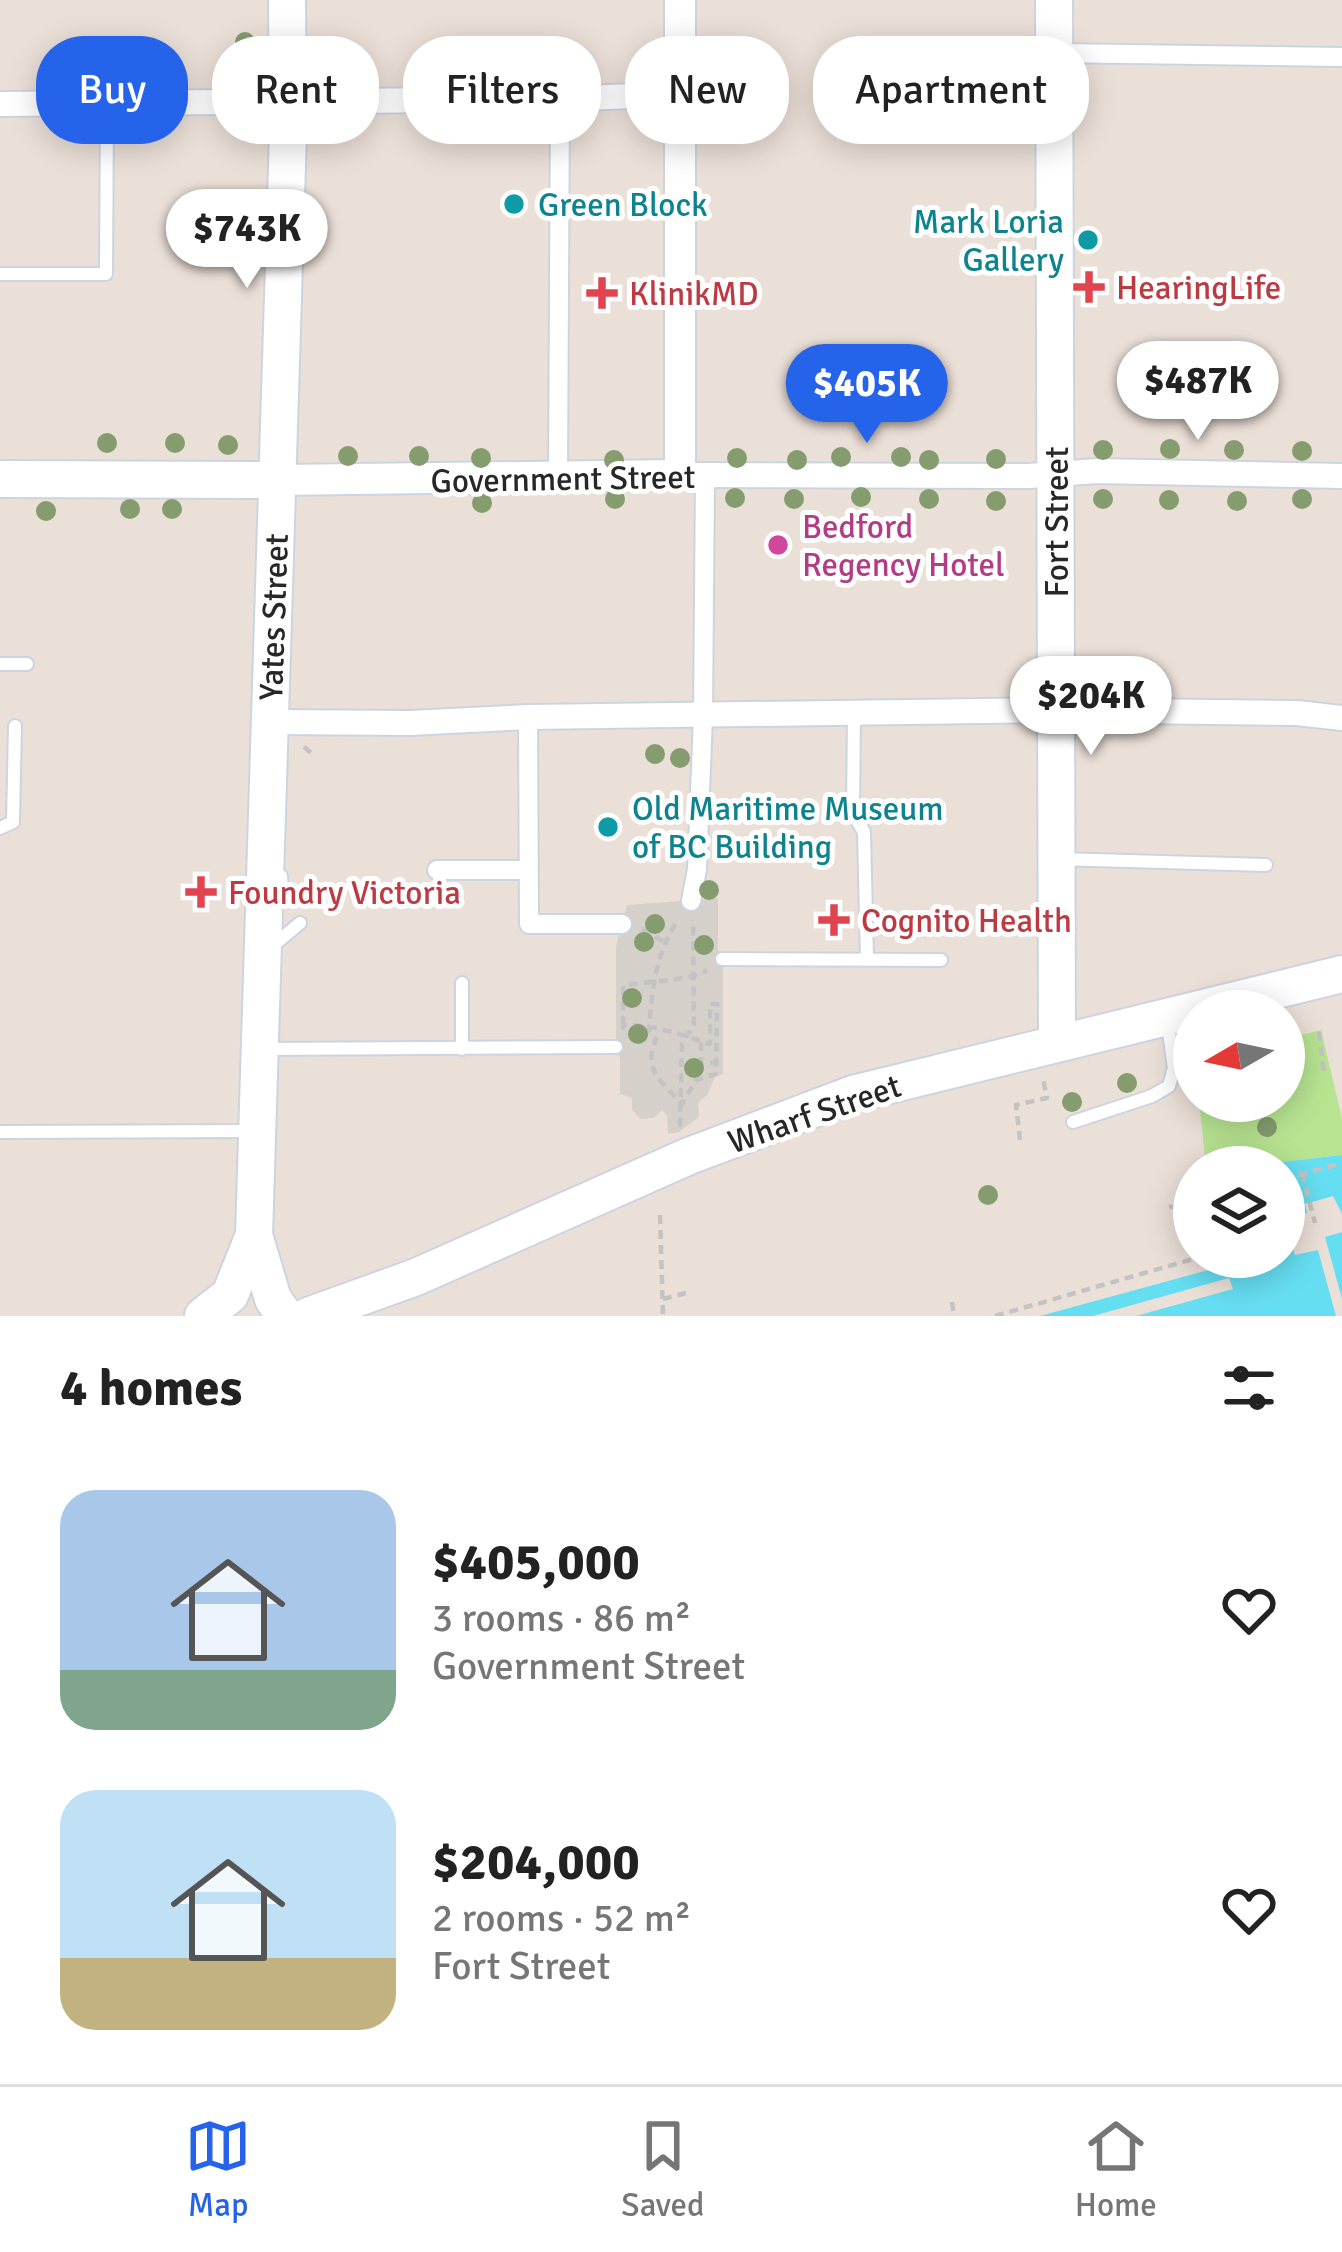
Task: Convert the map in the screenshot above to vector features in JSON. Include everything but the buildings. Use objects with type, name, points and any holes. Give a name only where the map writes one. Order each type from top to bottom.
[{"type":"main road","name":"Yates Street","points":[[287,0],[287,36]]},
{"type":"main road","name":"Fort Street","points":[[1054,0],[1054,36]]},
{"type":"main road","name":"Yates Street","points":[[285,1316],[273,1299],[254,1235],[269,810],[285,722],[275,544],[287,144]]},
{"type":"main road","name":"Fort Street","points":[[1049,1059],[1057,859],[1054,144]]},
{"type":"main road","name":"Government Street","points":[[0,479],[278,480]]},
{"type":"main road","points":[[206,480],[232,493],[259,516],[275,544]]},
{"type":"main road","name":"Wharf Street","points":[[308,1316],[416,1277],[688,1156],[853,1094],[1049,1059],[1167,1017],[1342,974]]},
{"type":"main road","name":"Yates Street","points":[[203,1316],[230,1295],[254,1235]]},
{"type":"street","points":[[680,0],[680,36]]},
{"type":"street","points":[[1089,53],[1342,57]]},
{"type":"street","points":[[0,104],[36,104]]},
{"type":"street","points":[[558,479],[560,144]]},
{"type":"street","points":[[682,144],[703,717],[697,869],[691,901]]},
{"type":"street","name":"Government Street","points":[[278,480],[1096,471],[1342,476]]},
{"type":"street","points":[[285,722],[1054,710],[1297,713],[1342,718]]},
{"type":"street","points":[[528,717],[529,924],[622,924]]},
{"type":"street","points":[[437,870],[529,870]]},
{"type":"lane","points":[[0,274],[106,274],[107,144]]},
{"type":"lane","points":[[0,664],[27,664]]},
{"type":"lane","points":[[854,713],[853,814],[864,832],[867,959]]},
{"type":"lane","points":[[0,829],[13,822],[15,726]]},
{"type":"lane","points":[[269,810],[282,890],[300,900]]},
{"type":"lane","points":[[1057,859],[1266,865]]},
{"type":"lane","points":[[265,952],[300,922]]},
{"type":"lane","points":[[722,959],[941,960]]},
{"type":"lane","points":[[462,983],[462,1049]]},
{"type":"lane","points":[[1073,1122],[1152,1096],[1168,1086],[1174,1068],[1167,1017]]},
{"type":"lane","points":[[259,1049],[616,1047]]},
{"type":"lane","points":[[0,1132],[256,1131]]},
{"type":"path","points":[[285,722],[301,744],[322,743]]},
{"type":"path","points":[[682,1104],[650,1067],[648,1056],[656,1039],[649,1025],[663,941],[691,901]]},
{"type":"path","points":[[679,1132],[682,1044],[694,1025],[694,944]]},
{"type":"path","points":[[682,1104],[696,1080],[716,1074],[717,1004],[710,1004],[710,1044],[649,1025],[623,1028],[623,986],[687,979]]},
{"type":"path","points":[[1319,1031],[1324,1073]]},
{"type":"path","points":[[701,1041],[701,1063],[716,1063]]},
{"type":"path","points":[[1020,1140],[1016,1105],[1046,1098],[1049,1059]]},
{"type":"path","points":[[1305,1176],[1342,1162]]},
{"type":"path","points":[[1305,1185],[1315,1223]]},
{"type":"path","points":[[1169,1207],[1173,1207]]},
{"type":"path","points":[[660,1215],[663,1316]]},
{"type":"path","points":[[994,1316],[1173,1265]]},
{"type":"path","points":[[663,1299],[686,1293]]},
{"type":"path","points":[[952,1302],[954,1316]]},
{"type":"green space","points":[[1321,1030],[1342,1118],[1342,1155],[1305,1159],[1305,1146],[1204,1146],[1201,1122],[1305,1122],[1305,1034]]},
{"type":"shaded area","points":[[718,898],[723,1074],[715,1077],[698,1103],[699,1117],[668,1134],[662,1110],[654,1118],[641,1119],[632,1110],[632,1098],[620,1094],[616,946],[627,905]]},
{"type":"water","points":[[1342,1155],[1342,1316],[1040,1316],[1179,1278],[1305,1278],[1305,1159]]},
{"type":"pier","points":[[1333,1196],[1342,1214],[1342,1232],[1325,1237],[1342,1316],[1336,1316],[1318,1250],[1305,1253],[1305,1204]]},
{"type":"pier","points":[[1229,1278],[1233,1289],[1136,1316],[1093,1316]]},
{"type":"place","name":"Green Block","points":[[514,204]]},
{"type":"place","name":"Mark Loria Gallery","points":[[1088,240]]},
{"type":"place","name":"HearingLife","points":[[1089,287]]},
{"type":"place","name":"KlinikMD","points":[[602,293]]},
{"type":"place","name":"Bedford Regency Hotel","points":[[778,545]]},
{"type":"place","name":"Old Maritime Museum of BC Building","points":[[608,827]]},
{"type":"place","name":"Foundry Victoria","points":[[201,892]]},
{"type":"place","name":"Cognito Health","points":[[834,920]]}]
